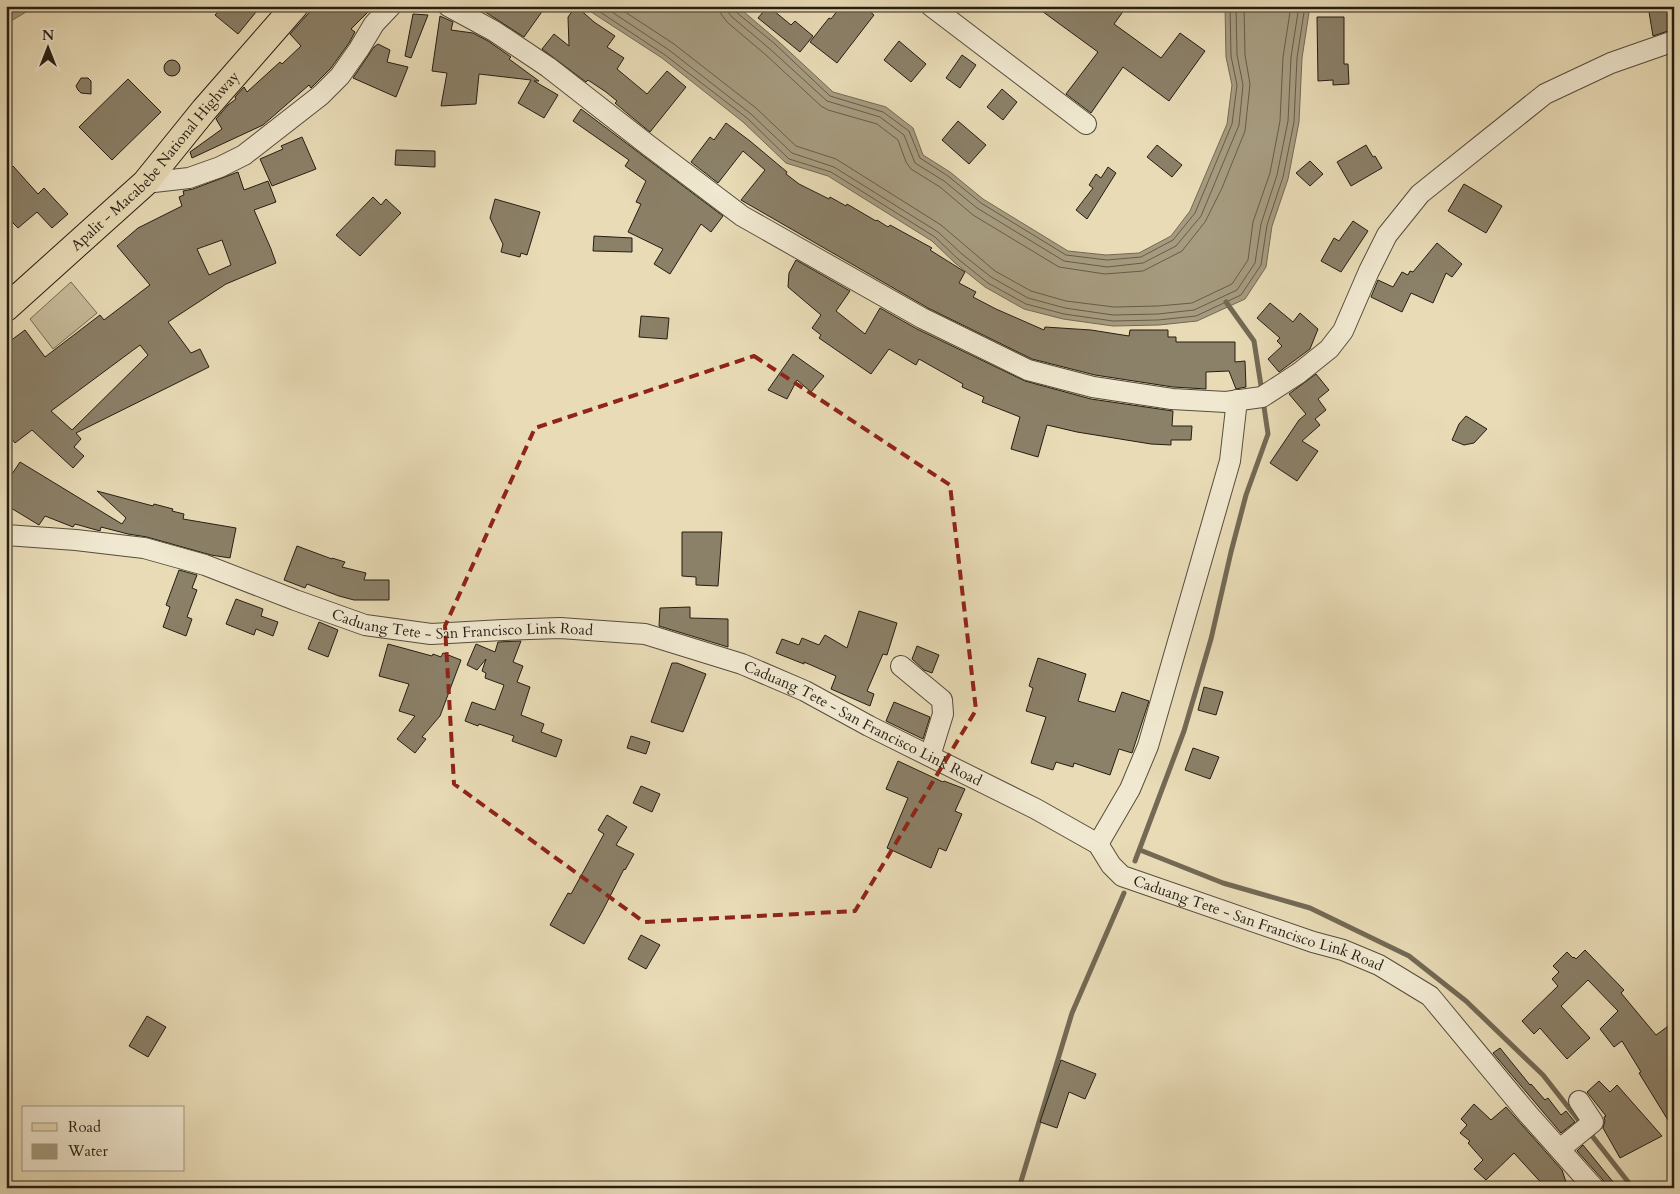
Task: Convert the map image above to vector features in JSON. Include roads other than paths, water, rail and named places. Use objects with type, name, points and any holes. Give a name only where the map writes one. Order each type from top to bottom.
[{"type":"main road","name":"Apalit - Macabebe National Highway","points":[[6,308],[145,184],[204,110],[295,6]]},
{"type":"street","points":[[145,184],[189,178],[220,167],[244,155],[321,95],[340,76],[374,24],[390,6]]},
{"type":"street","points":[[448,6],[494,31],[548,67],[742,216],[922,318],[1028,370],[1093,387],[1172,399],[1226,402],[1269,392],[1299,373],[1329,349],[1343,331],[1369,271],[1387,236],[1420,194],[1545,94],[1612,62],[1674,41]]},
{"type":"street","points":[[936,8],[1086,124]]},
{"type":"street","points":[[1098,844],[1130,789],[1148,746],[1230,461],[1236,400]]},
{"type":"street","name":"Caduang Tete - San Francisco Link Road","points":[[6,535],[76,540],[144,548],[205,565],[294,600],[365,625],[430,634],[560,628],[645,634],[742,664],[805,691],[869,726],[1036,808],[1098,844],[1111,865],[1122,876],[1313,942],[1343,950],[1379,965],[1430,996],[1528,1114],[1594,1188]]},
{"type":"street","points":[[901,666],[942,700],[943,714],[930,756]]},
{"type":"street","points":[[1560,1149],[1592,1122],[1579,1101]]},
{"type":"water","points":[[6,6],[36,6],[6,24]]},
{"type":"water","points":[[582,6],[737,6],[833,92],[886,107],[913,128],[923,155],[950,172],[983,199],[1068,251],[1106,255],[1139,253],[1171,236],[1190,211],[1227,124],[1232,85],[1226,57],[1225,6],[1310,6],[1302,58],[1299,122],[1288,179],[1272,226],[1266,267],[1245,299],[1197,321],[1159,325],[1113,326],[1063,319],[1024,309],[985,287],[955,263],[932,241],[828,176],[786,163],[743,122],[662,58]]},
{"type":"waterway","points":[[1226,302],[1254,341],[1262,392]]},
{"type":"waterway","points":[[1135,861],[1184,731],[1211,639],[1246,495],[1268,434],[1263,400]]},
{"type":"waterway","points":[[1140,850],[1223,883],[1310,908],[1409,956],[1466,1001],[1543,1075],[1583,1126]]},
{"type":"waterway","points":[[1019,1188],[1072,1013],[1124,893]]},
{"type":"waterway","points":[[1589,1132],[1631,1188]]}]
